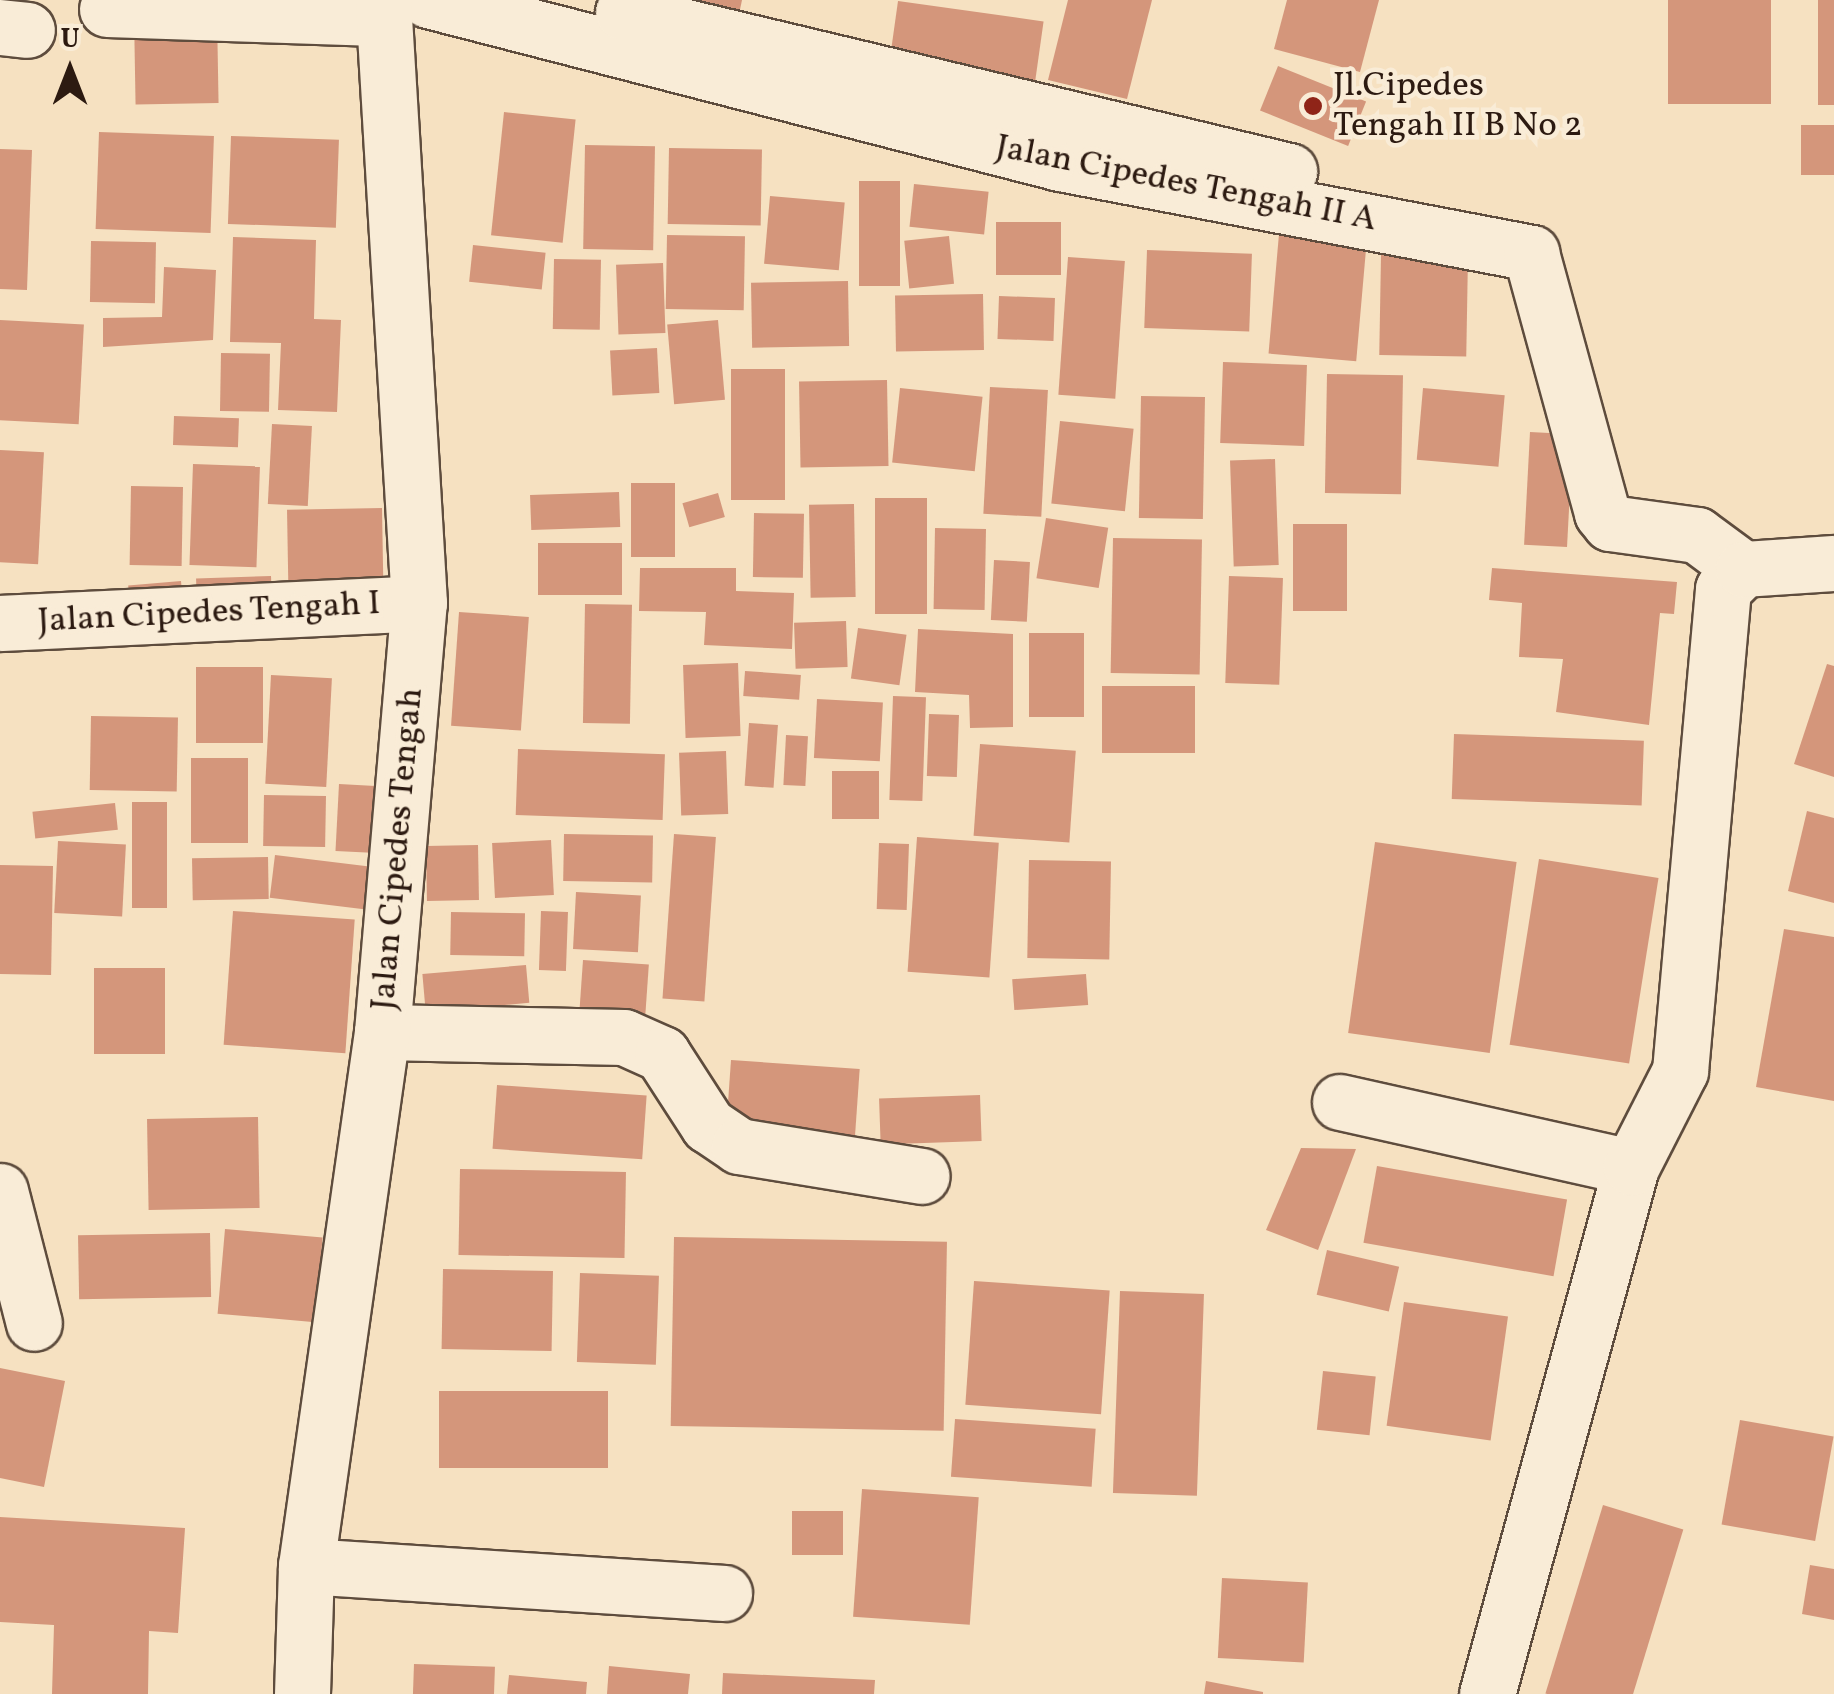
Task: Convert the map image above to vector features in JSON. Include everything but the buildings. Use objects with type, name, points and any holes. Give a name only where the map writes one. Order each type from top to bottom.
[{"type":"street","points":[[572,0],[1284,170],[1493,232],[1536,258],[1602,512],[1610,523],[1697,535],[1744,569]]},
{"type":"street","name":"Jalan Cipedes Tengah II A","points":[[107,9],[398,6],[1060,164],[1493,232]]},
{"type":"street","name":"Jalan Cipedes Tengah","points":[[302,1694],[306,1566],[382,1032],[419,603],[398,6]]},
{"type":"street","points":[[1487,1694],[1631,1168],[1680,1071],[1705,830],[1712,648],[1723,589],[1744,569],[1834,562]]},
{"type":"street","name":"Jalan Cipedes Tengah I","points":[[0,623],[419,603]]},
{"type":"street","points":[[382,1032],[624,1037],[662,1054],[729,1141],[922,1176]]},
{"type":"street","points":[[1340,1102],[1631,1168]]},
{"type":"street","points":[[0,1190],[34,1323]]},
{"type":"street","points":[[306,1566],[724,1593]]},
{"type":"place","name":"Jl.Cipedes Tengah II B No 2","points":[[1313,106]]}]
